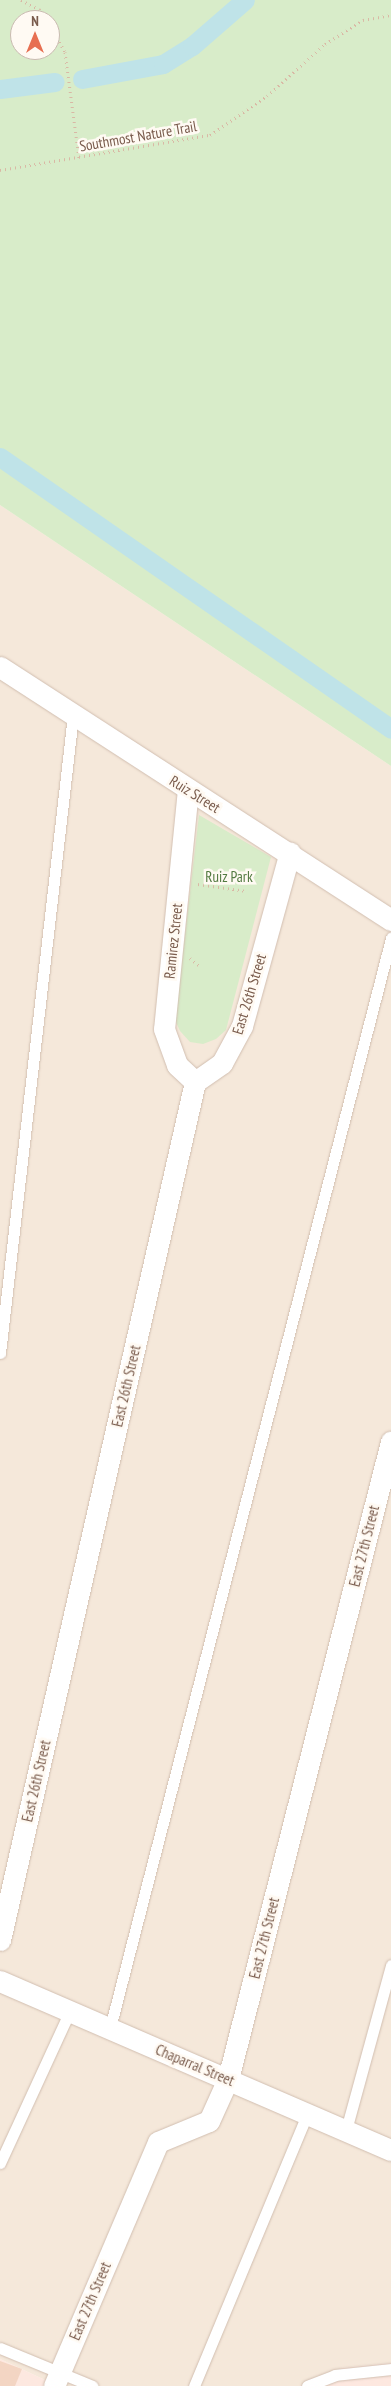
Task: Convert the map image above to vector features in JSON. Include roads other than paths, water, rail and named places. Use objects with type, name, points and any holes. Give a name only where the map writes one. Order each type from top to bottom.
[{"type":"street","name":"Ruiz Street","points":[[0,667],[188,790],[290,852],[391,920]]},
{"type":"street","name":"Ramirez Street","points":[[188,790],[164,1029],[177,1065],[195,1082]]},
{"type":"street","name":"East 26th Street","points":[[0,1940],[195,1082],[222,1063],[242,1026],[290,852]]},
{"type":"street","name":"East 27th Street","points":[[57,2379],[158,2142],[208,2121],[228,2079],[391,1442]]},
{"type":"street","name":"Chaparral Street","points":[[0,1981],[391,2150]]},
{"type":"lane","points":[[0,1353],[73,715]]},
{"type":"lane","points":[[110,2028],[391,938]]},
{"type":"lane","points":[[346,2130],[391,1965]]},
{"type":"lane","points":[[0,2163],[70,2011]]},
{"type":"lane","points":[[194,2386],[307,2114]]},
{"type":"lane","points":[[0,2348],[57,2379],[92,2386]]},
{"type":"lane","points":[[306,2386],[335,2375],[391,2369]]},
{"type":"waterway","points":[[82,79],[163,64],[192,46],[245,0]]},
{"type":"waterway","points":[[0,89],[55,82]]},
{"type":"waterway","points":[[0,457],[391,729]]},
{"type":"park label","name":"Ruiz Park","points":[[229,877]]}]
